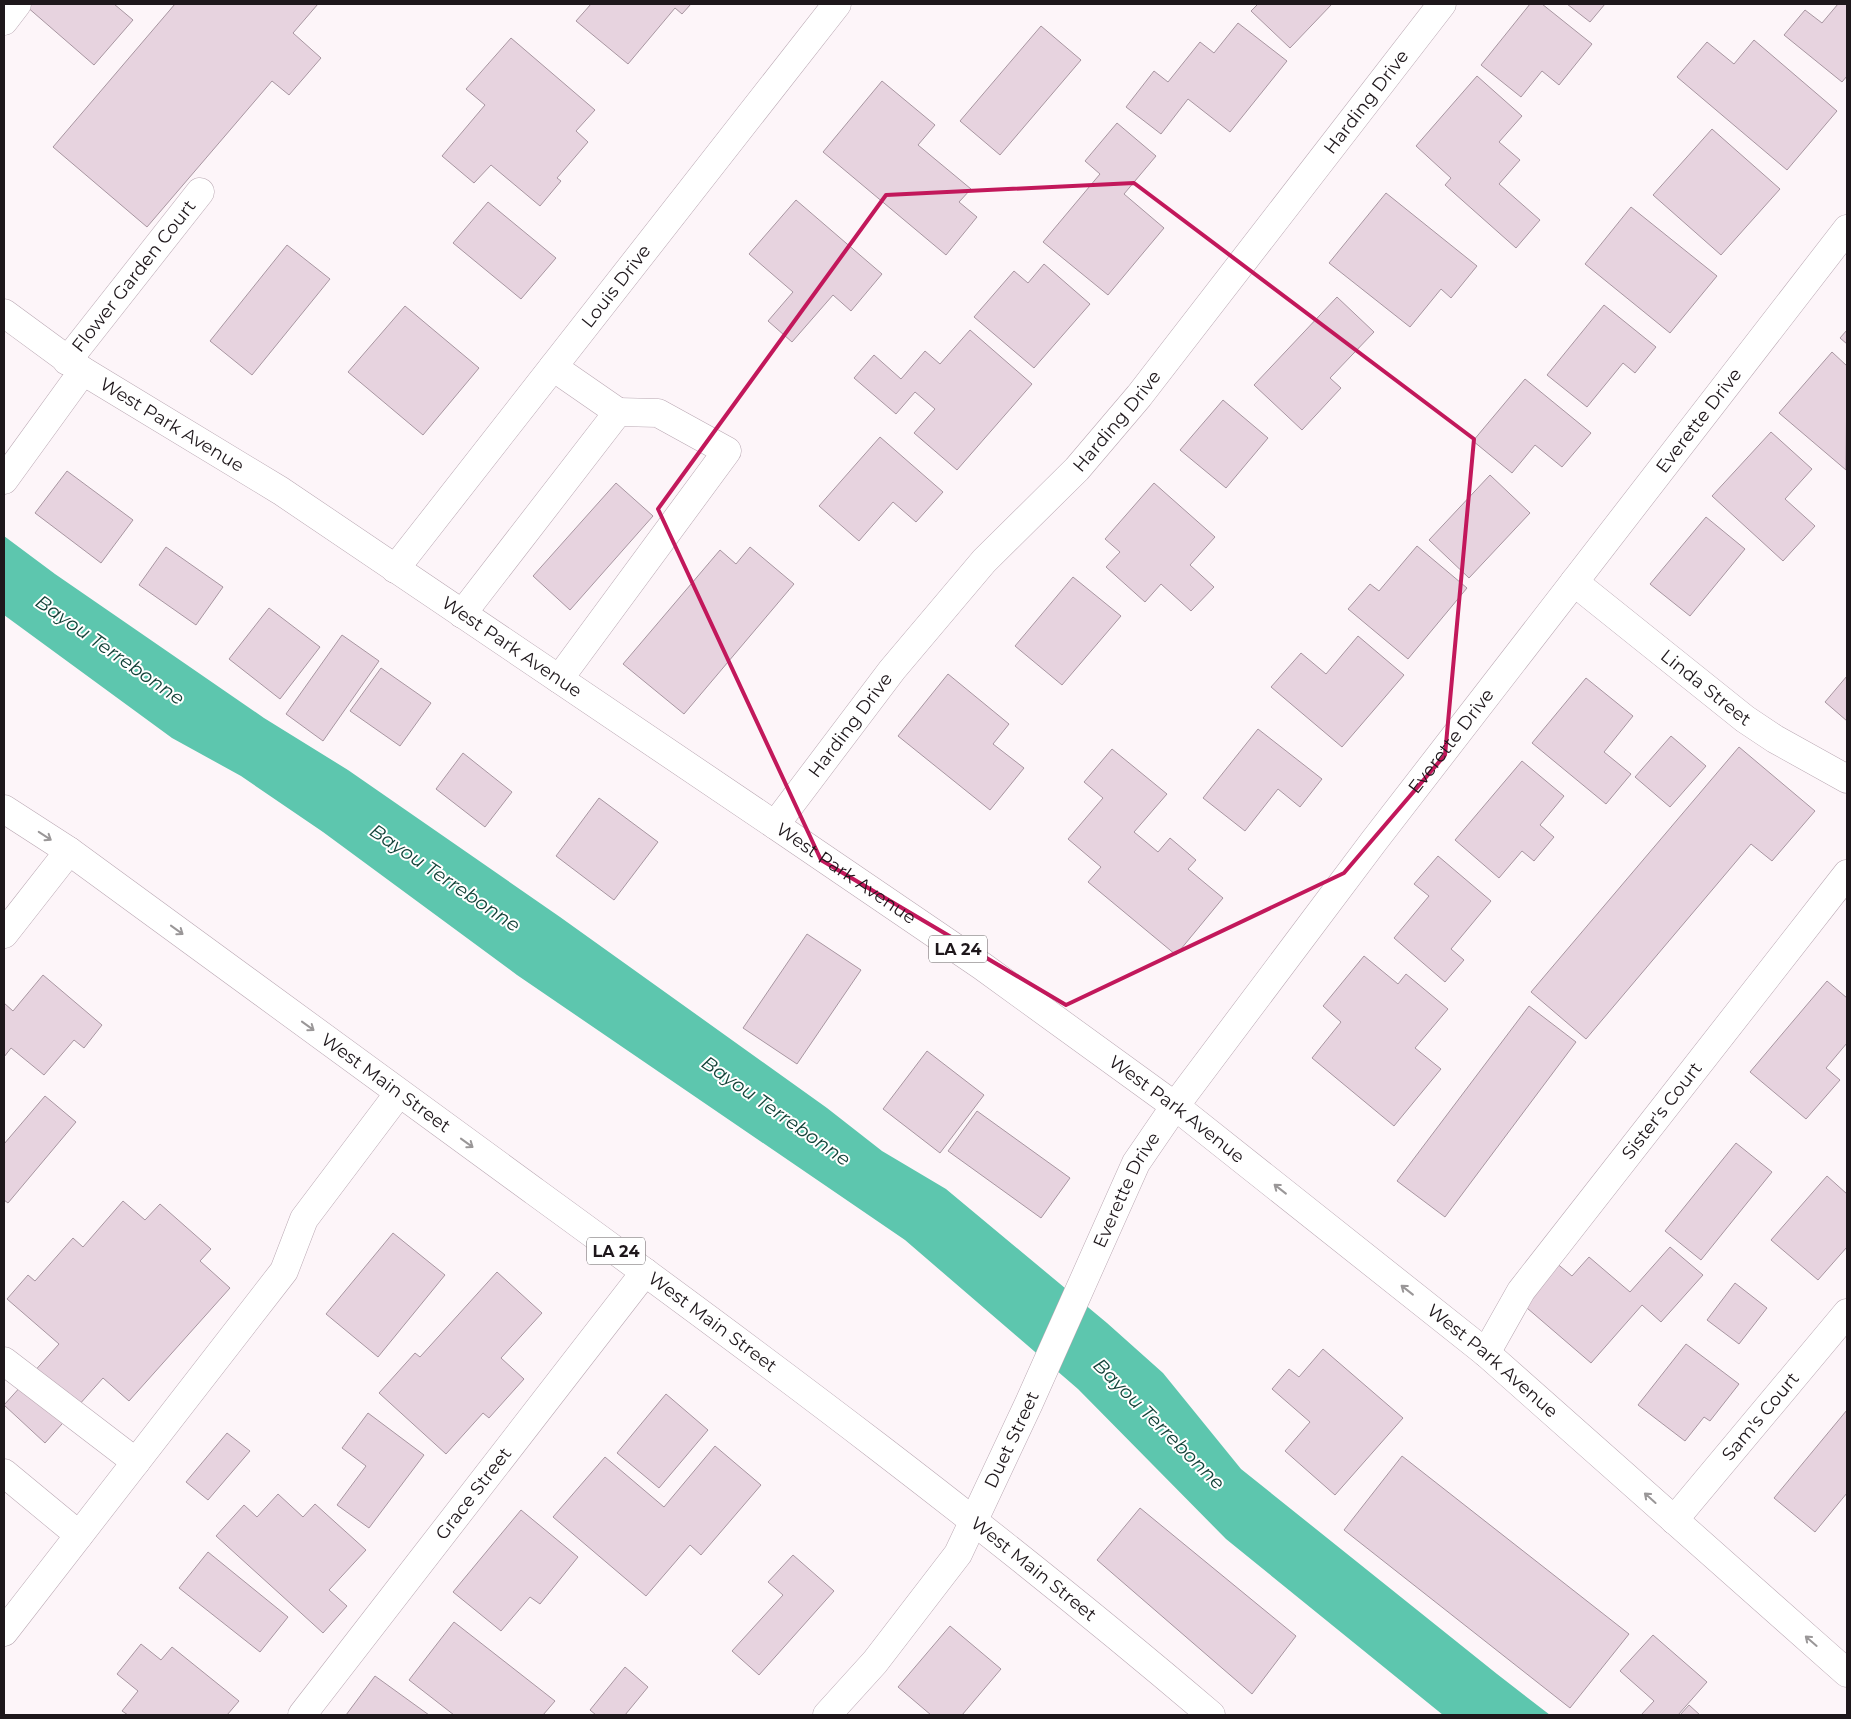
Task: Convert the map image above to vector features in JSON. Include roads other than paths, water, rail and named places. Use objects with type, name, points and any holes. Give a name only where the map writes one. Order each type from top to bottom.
[{"type":"street","points":[[4,22],[17,4]]},
{"type":"street","name":"Louis Drive","points":[[396,569],[837,4]]},
{"type":"street","name":"Harding Drive","points":[[775,825],[892,670],[984,561],[1077,468],[1139,396],[1442,4]]},
{"type":"street","name":"Flower Garden Court","points":[[4,480],[75,366],[200,192]]},
{"type":"street","name":"Everette Drive","points":[[1087,1273],[1136,1163],[1175,1106],[1380,833],[1847,229]]},
{"type":"street","name":"West Park Avenue","points":[[4,313],[75,366],[281,491],[775,825],[982,966],[1175,1106],[1486,1352],[1847,1673]]},
{"type":"street","points":[[553,367],[618,412],[658,413],[727,451],[559,679]]},
{"type":"street","points":[[462,614],[618,412]]},
{"type":"street","name":"Linda Street","points":[[1574,582],[1745,719],[1775,739],[1847,779]]},
{"type":"street","name":"West Main Street","points":[[4,809],[69,851],[645,1272],[908,1469],[1212,1715]]},
{"type":"street","points":[[4,934],[69,851]]},
{"type":"street","name":"Sister's Court","points":[[1486,1352],[1521,1291],[1847,874]]},
{"type":"street","points":[[6,1624],[79,1535],[284,1271],[304,1219],[399,1093]]},
{"type":"street","name":"Grace Street","points":[[302,1715],[645,1272]]},
{"type":"street","name":"Duet Street","points":[[826,1715],[875,1662],[958,1554],[975,1522],[1087,1273]]},
{"type":"street","name":"Sam's Court","points":[[1674,1520],[1847,1313]]},
{"type":"street","points":[[4,1361],[136,1462]]},
{"type":"street","points":[[4,1473],[79,1535]]},
{"type":"water","name":"Bayou Terrebonne","points":[[4,536],[55,574],[264,718],[348,770],[560,917],[827,1108],[882,1151],[946,1189],[1107,1323],[1163,1373],[1241,1469],[1550,1715],[1443,1715],[1226,1539],[1078,1389],[905,1240],[517,975],[323,832],[241,776],[172,738],[4,615]]}]
